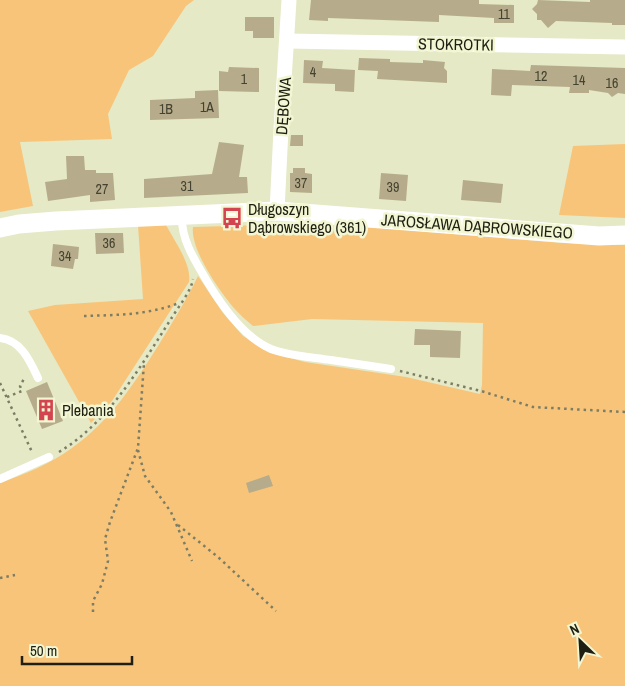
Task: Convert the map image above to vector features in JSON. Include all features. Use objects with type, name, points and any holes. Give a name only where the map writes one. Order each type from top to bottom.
[{"type":"street","name":"DĘBOWA","points":[[277,211],[280,129],[289,0]]},
{"type":"street","name":"STOKROTKI","points":[[287,40],[625,47]]},
{"type":"street","name":"JAROSŁAWA DĄBROWSKIEGO","points":[[0,228],[19,224],[56,221],[277,211],[600,236],[625,235]]},
{"type":"lane","points":[[182,215],[184,236],[202,272],[212,290],[245,332],[270,348],[296,355],[391,369]]},
{"type":"lane","points":[[0,338],[14,342],[23,350],[38,378]]},
{"type":"lane","points":[[0,478],[49,457]]},
{"type":"path","points":[[49,457],[90,429],[112,405],[144,362],[181,303],[193,282],[193,277]]},
{"type":"path","points":[[84,316],[132,315],[160,310],[181,303]]},
{"type":"path","points":[[93,612],[93,601],[102,584],[108,561],[105,539],[138,448],[144,362]]},
{"type":"path","points":[[391,369],[481,390],[533,407],[625,412]]},
{"type":"path","points":[[0,383],[37,463]]},
{"type":"path","points":[[7,398],[22,391]]},
{"type":"path","points":[[11,420],[16,418]]},
{"type":"path","points":[[138,448],[145,476],[171,512],[192,561]]},
{"type":"path","points":[[178,526],[218,557],[276,611]]},
{"type":"path","points":[[0,578],[15,576]]},
{"type":"shaded area","points":[[0,0],[194,0],[186,6],[153,56],[129,70],[108,114],[112,139],[20,142],[33,206],[0,212]]},
{"type":"shaded area","points":[[625,144],[625,218],[559,215],[573,146]]},
{"type":"shaded area","points":[[165,223],[188,267],[189,282],[112,401],[91,423],[28,311],[55,305],[143,299],[138,225]]},
{"type":"shaded area","points":[[299,224],[381,228],[562,243],[625,245],[625,686],[0,686],[0,483],[55,459],[86,437],[110,414],[158,346],[198,276],[223,313],[243,336],[271,353],[305,362],[406,377],[480,394],[482,385],[483,323],[312,319],[253,326],[240,315],[220,290],[207,269],[196,246],[193,227]]},
{"type":"building","points":[[311,0],[479,0],[479,4],[514,5],[514,23],[494,23],[494,18],[439,15],[439,22],[328,18],[328,21],[309,20]]},
{"type":"building","points":[[538,0],[590,2],[590,0],[625,0],[625,25],[556,21],[548,28],[541,20],[537,20],[537,14],[532,9]]},
{"type":"building","points":[[245,17],[274,17],[274,38],[253,38],[253,31],[245,31]]},
{"type":"building","points":[[359,58],[390,59],[390,62],[423,63],[423,60],[445,62],[444,68],[447,71],[447,83],[377,79],[378,71],[358,70]]},
{"type":"building","points":[[304,60],[323,61],[322,68],[355,70],[354,92],[335,91],[335,84],[303,83]]},
{"type":"building","points":[[531,65],[625,68],[625,94],[618,93],[612,97],[608,93],[589,90],[589,93],[569,93],[570,87],[512,85],[511,96],[491,95],[492,69],[530,71]]},
{"type":"building","points":[[229,67],[259,68],[259,92],[219,91],[219,71],[228,72]]},
{"type":"building","points":[[218,90],[219,118],[150,120],[150,100],[195,98],[195,91]]},
{"type":"building","points":[[291,135],[303,135],[303,146],[290,146]]},
{"type":"building","points":[[219,142],[244,145],[239,177],[247,177],[248,193],[144,198],[144,179],[212,174]]},
{"type":"building","points":[[66,156],[84,156],[85,170],[96,170],[96,173],[113,173],[115,200],[90,202],[90,195],[48,201],[45,182],[67,179]]},
{"type":"building","points":[[293,168],[305,168],[305,173],[312,174],[312,193],[290,192],[290,173],[293,173]]},
{"type":"building","points":[[381,173],[408,175],[406,201],[379,199]]},
{"type":"building","points":[[463,180],[503,184],[501,203],[461,200]]},
{"type":"building","points":[[95,233],[123,233],[124,253],[96,254]]},
{"type":"building","points":[[53,244],[79,247],[78,259],[75,259],[73,269],[51,266]]},
{"type":"building","points":[[415,329],[461,331],[460,358],[430,357],[430,345],[414,345]]},
{"type":"building","name":"Plebania","points":[[47,382],[63,421],[42,429],[26,391]]},
{"type":"building","points":[[269,475],[273,486],[249,493],[246,483]]},
{"type":"place","name":"Długoszyn Dąbrowskiego (361)","points":[[232,218]]},
{"type":"place","name":"Plebania","points":[[46,410]]}]
